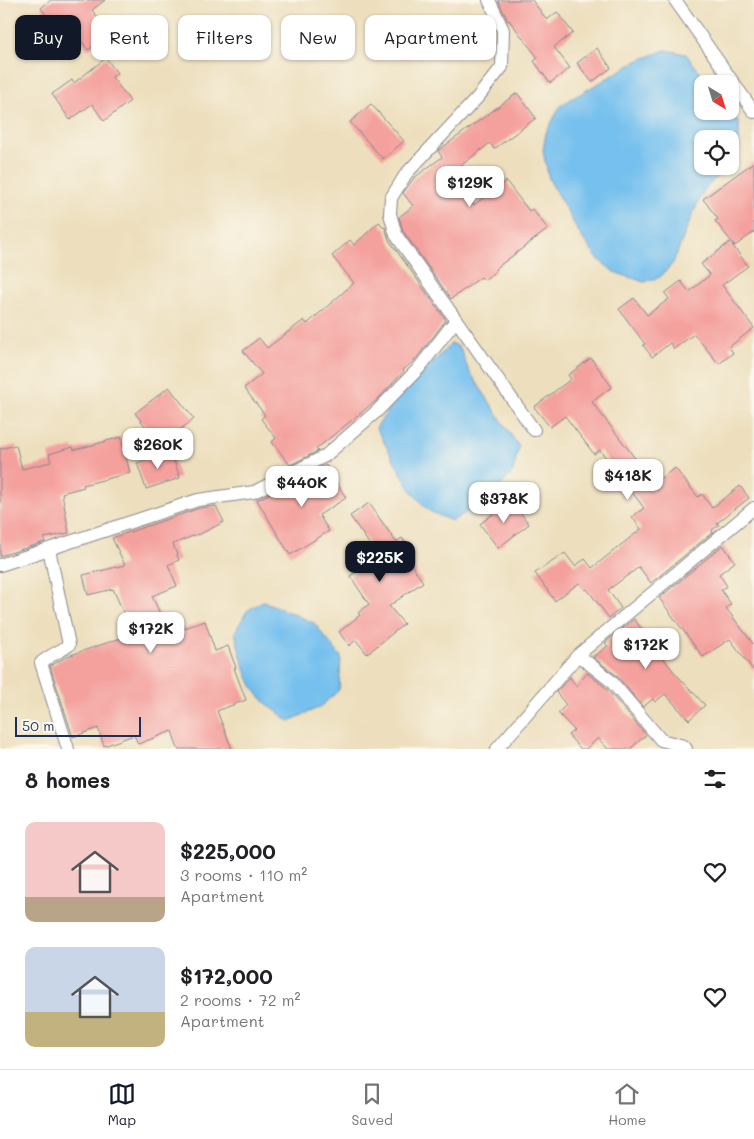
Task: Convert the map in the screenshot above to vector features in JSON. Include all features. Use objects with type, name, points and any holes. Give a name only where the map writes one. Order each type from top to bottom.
[{"type":"street","points":[[489,0],[503,30],[502,67],[477,98],[406,174],[391,198],[390,214],[396,236],[534,430]]},
{"type":"street","points":[[675,0],[754,112]]},
{"type":"street","points":[[0,565],[198,500],[254,492],[325,456],[377,411],[419,368],[456,320]]},
{"type":"street","points":[[497,749],[578,655],[754,508]]},
{"type":"street","points":[[49,549],[69,645],[60,652],[45,658],[41,663],[68,749]]},
{"type":"street","points":[[578,655],[611,681],[660,740],[684,746],[686,749]]},
{"type":"water","points":[[665,50],[686,54],[702,75],[694,75],[694,120],[737,120],[739,123],[739,130],[694,130],[694,175],[719,175],[704,190],[673,263],[660,277],[644,282],[614,272],[596,257],[581,236],[549,179],[543,151],[546,133],[561,105],[637,61]]},
{"type":"water","points":[[452,343],[460,348],[468,369],[519,447],[513,472],[487,500],[452,521],[429,511],[412,492],[376,428],[392,404]]},
{"type":"water","points":[[263,601],[314,623],[341,657],[339,690],[320,707],[289,721],[263,700],[252,686],[243,664],[235,632],[247,611]]},
{"type":"building","points":[[51,0],[105,0],[92,10],[96,15],[91,15],[91,48],[88,50],[81,40],[81,15],[46,15],[41,8]]},
{"type":"building","points":[[498,0],[532,0],[547,20],[557,12],[573,33],[554,47],[570,68],[550,83],[534,61],[538,58],[508,21]]},
{"type":"building","points":[[597,48],[611,68],[592,82],[577,63]]},
{"type":"building","points":[[103,60],[107,60],[117,73],[112,77],[130,101],[104,121],[92,104],[70,120],[52,94],[72,80],[74,83]]},
{"type":"building","points":[[517,93],[536,118],[494,149],[490,143],[450,174],[474,205],[506,181],[529,211],[532,209],[548,229],[495,269],[496,271],[484,280],[481,277],[451,299],[403,231],[399,217],[413,206],[403,193],[414,178],[442,157],[439,150]]},
{"type":"building","points":[[371,104],[404,141],[383,159],[350,122]]},
{"type":"building","points":[[754,162],[754,232],[735,246],[715,221],[718,219],[703,199],[736,175],[739,175],[739,173]]},
{"type":"building","points":[[379,222],[385,227],[389,240],[446,320],[415,360],[403,370],[378,399],[316,449],[318,451],[290,465],[272,442],[276,438],[261,419],[265,415],[244,388],[262,374],[243,351],[259,338],[267,348],[304,320],[307,324],[354,283],[332,256],[350,240],[354,245]]},
{"type":"building","points":[[730,242],[748,266],[722,285],[754,328],[729,347],[733,353],[719,364],[694,334],[674,349],[670,343],[652,357],[643,345],[645,344],[619,309],[634,298],[647,315],[669,299],[665,293],[681,281],[689,292],[710,275],[701,264]]},
{"type":"building","points":[[591,358],[612,387],[592,402],[654,483],[675,468],[698,497],[702,494],[712,508],[740,486],[749,498],[717,523],[719,525],[712,530],[713,532],[651,583],[639,567],[608,590],[621,608],[609,618],[587,589],[585,590],[579,583],[555,601],[535,573],[565,553],[575,566],[585,559],[592,568],[641,529],[632,517],[644,508],[600,450],[594,454],[565,416],[550,427],[534,407],[571,379],[568,375]]},
{"type":"building","points":[[169,387],[194,419],[160,445],[135,413]]},
{"type":"building","points":[[121,437],[130,473],[83,485],[84,487],[62,493],[69,533],[44,538],[45,542],[0,556],[0,449],[16,445],[22,469],[51,462],[49,454],[73,447],[74,450]]},
{"type":"building","points":[[171,452],[180,478],[146,489],[137,463]]},
{"type":"building","points":[[326,465],[346,498],[319,515],[329,531],[290,555],[257,500]]},
{"type":"building","points":[[511,500],[529,524],[498,548],[480,524]]},
{"type":"building","points":[[369,503],[396,542],[402,538],[414,556],[408,560],[423,582],[389,606],[404,624],[367,654],[356,640],[349,646],[339,632],[360,615],[358,613],[369,604],[350,576],[377,555],[350,516]]},
{"type":"building","points":[[216,506],[224,522],[198,535],[173,544],[179,560],[168,565],[177,586],[152,596],[164,623],[178,618],[182,629],[205,621],[215,651],[228,646],[246,700],[217,711],[232,749],[178,749],[172,731],[138,744],[134,735],[104,746],[98,728],[73,737],[50,666],[68,656],[133,634],[113,589],[88,595],[83,575],[125,565],[112,538],[200,508]]},
{"type":"building","points":[[723,545],[735,562],[719,574],[727,586],[721,590],[731,604],[726,608],[754,645],[754,671],[730,639],[703,657],[659,598]]},
{"type":"building","points":[[634,619],[674,672],[705,705],[689,720],[665,694],[655,702],[653,699],[643,707],[617,676],[593,657],[608,646],[605,643]]},
{"type":"building","points":[[587,673],[605,687],[646,735],[630,749],[608,749],[598,738],[586,749],[581,749],[568,735],[574,730],[558,713],[566,705],[556,692],[570,677],[576,686]]}]
